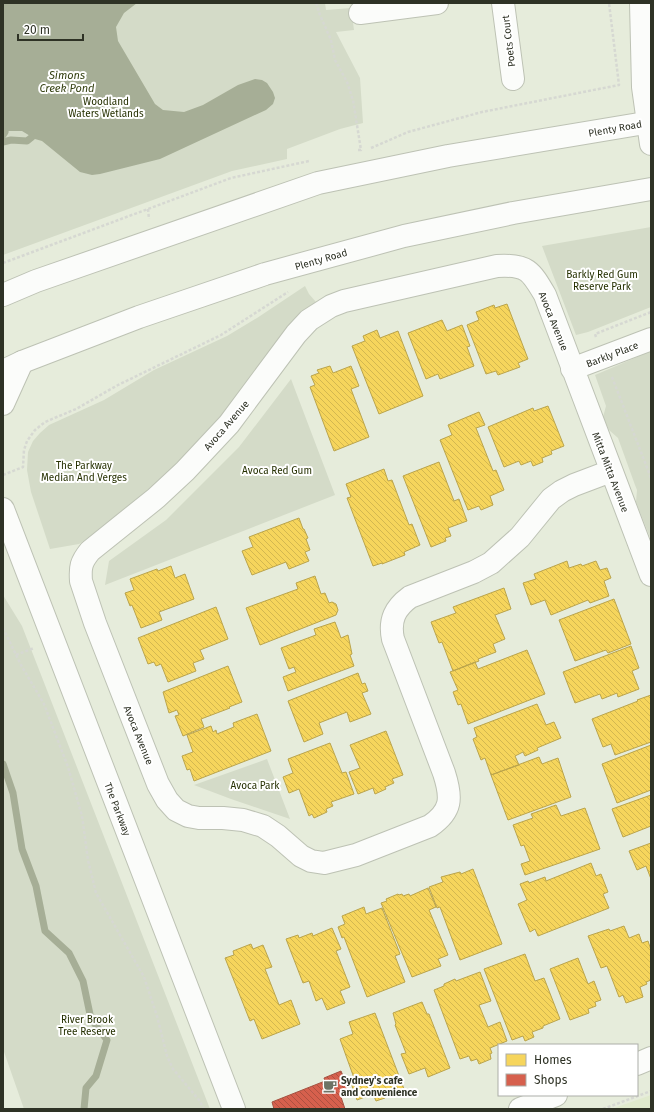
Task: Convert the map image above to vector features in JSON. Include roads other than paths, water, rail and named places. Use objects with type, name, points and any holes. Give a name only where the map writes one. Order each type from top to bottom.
[{"type":"main road","points":[[360,13],[437,3]]},
{"type":"main road","name":"Poets Court","points":[[503,3],[512,79]]},
{"type":"main road","points":[[641,3],[643,87],[651,144]]},
{"type":"main road","name":"Plenty Road","points":[[3,294],[36,281],[318,183],[448,156],[649,123]]},
{"type":"main road","name":"Plenty Road","points":[[12,366],[139,317],[265,274],[404,236],[513,213],[651,188]]},
{"type":"main road","name":"Avoca Avenue","points":[[572,369],[545,296],[532,274],[526,269],[518,266],[497,266],[344,301],[331,306],[309,320],[296,334],[256,390],[229,424],[195,460],[156,498],[90,551],[83,560],[80,570],[81,581],[85,594],[155,777],[167,800],[176,810],[188,816],[242,820],[263,826],[278,836],[301,856],[324,863],[356,855],[430,826],[438,820],[446,809],[449,802],[449,789],[393,639],[391,630],[392,620],[396,611],[402,603],[410,597],[474,572],[491,563],[520,537],[551,499],[574,485],[611,471]]},
{"type":"main road","name":"Barkly Place","points":[[572,369],[651,339]]},
{"type":"main road","points":[[3,404],[12,366]]},
{"type":"main road","name":"Mitta Mitta Avenue","points":[[572,369],[651,575]]},
{"type":"main road","name":"The Parkway","points":[[3,509],[234,1109]]},
{"type":"main road","points":[[638,1064],[651,1058]]},
{"type":"main road","points":[[520,1109],[553,1096]]},
{"type":"water","name":"Simons Creek Pond","points":[[3,3],[137,3],[124,13],[116,27],[118,41],[155,104],[163,110],[184,112],[203,105],[238,85],[255,79],[262,80],[267,83],[275,98],[273,104],[266,110],[160,159],[100,174],[92,175],[80,172],[42,141],[35,139],[22,131],[3,131]]},
{"type":"waterway","points":[[3,142],[11,140],[27,141],[32,137]]},
{"type":"waterway","points":[[3,764],[13,793],[22,849],[36,886],[45,931],[69,953],[83,981],[91,1019],[107,1040],[96,1076],[86,1088],[84,1109]]},
{"type":"place","name":"Sydney's cafe and convenience","points":[[330,1086]]},
{"type":"park label","name":"Woodland Waters Wetlands","points":[[106,106]]},
{"type":"park label","name":"Barkly Red Gum Reserve Park","points":[[602,280]]},
{"type":"park label","name":"The Parkway Median And Verges","points":[[84,470]]},
{"type":"park label","name":"Avoca Red Gum","points":[[277,470]]},
{"type":"park label","name":"Avoca Park","points":[[255,785]]},
{"type":"park label","name":"River Brook Tree Reserve","points":[[87,1024]]}]
